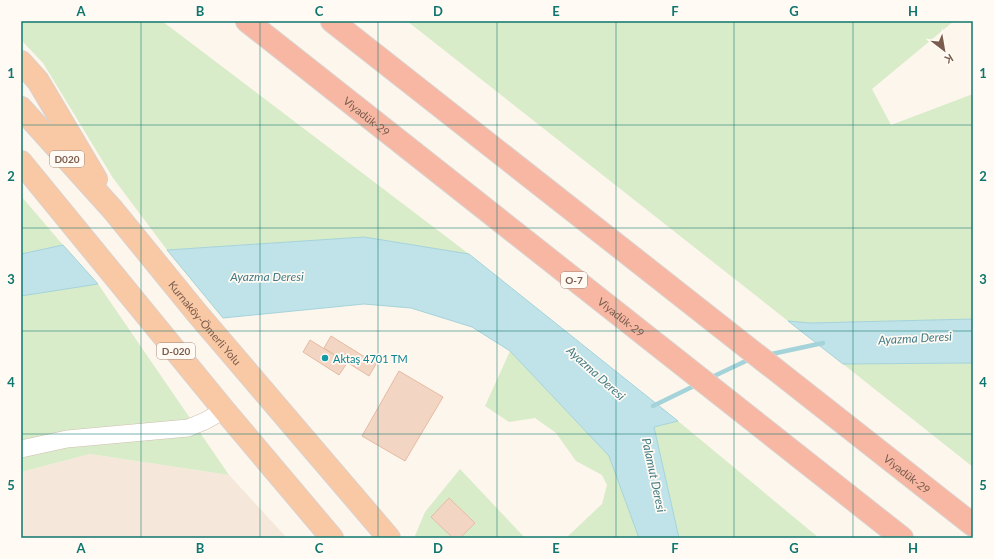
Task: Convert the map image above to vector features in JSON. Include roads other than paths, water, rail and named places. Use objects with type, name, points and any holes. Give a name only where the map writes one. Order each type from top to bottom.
[{"type":"highway","name":"Viyadük-29","points":[[247,21],[902,538]]},
{"type":"highway","name":"Viyadük-29","points":[[332,21],[973,525]]},
{"type":"highway","points":[[21,62],[38,81],[85,158],[113,210]]},
{"type":"highway","name":"Kurnaköy-Ömerli Yolu","points":[[21,108],[113,210],[196,312],[389,538]]},
{"type":"highway","name":"D-020","points":[[21,162],[224,410],[332,538]]},
{"type":"street","points":[[21,449],[66,439],[188,428],[205,421],[224,410]]},
{"type":"water","name":"Palamut Deresi","points":[[364,237],[469,254],[678,421],[654,427],[679,538],[639,538],[609,456],[510,351],[472,327],[411,308],[364,304],[223,318],[167,250]]},
{"type":"water","points":[[63,245],[98,284],[21,296],[21,254]]},
{"type":"water","points":[[973,319],[973,363],[843,364],[788,321],[810,323]]},
{"type":"waterway","name":"Ayazma Deresi","points":[[767,355],[823,343]]},
{"type":"waterway","name":"Ayazma Deresi","points":[[710,378],[750,359]]},
{"type":"waterway","name":"Ayazma Deresi","points":[[653,406],[698,384]]},
{"type":"place","name":"Aktaş 4701 TM","points":[[325,358]]}]
